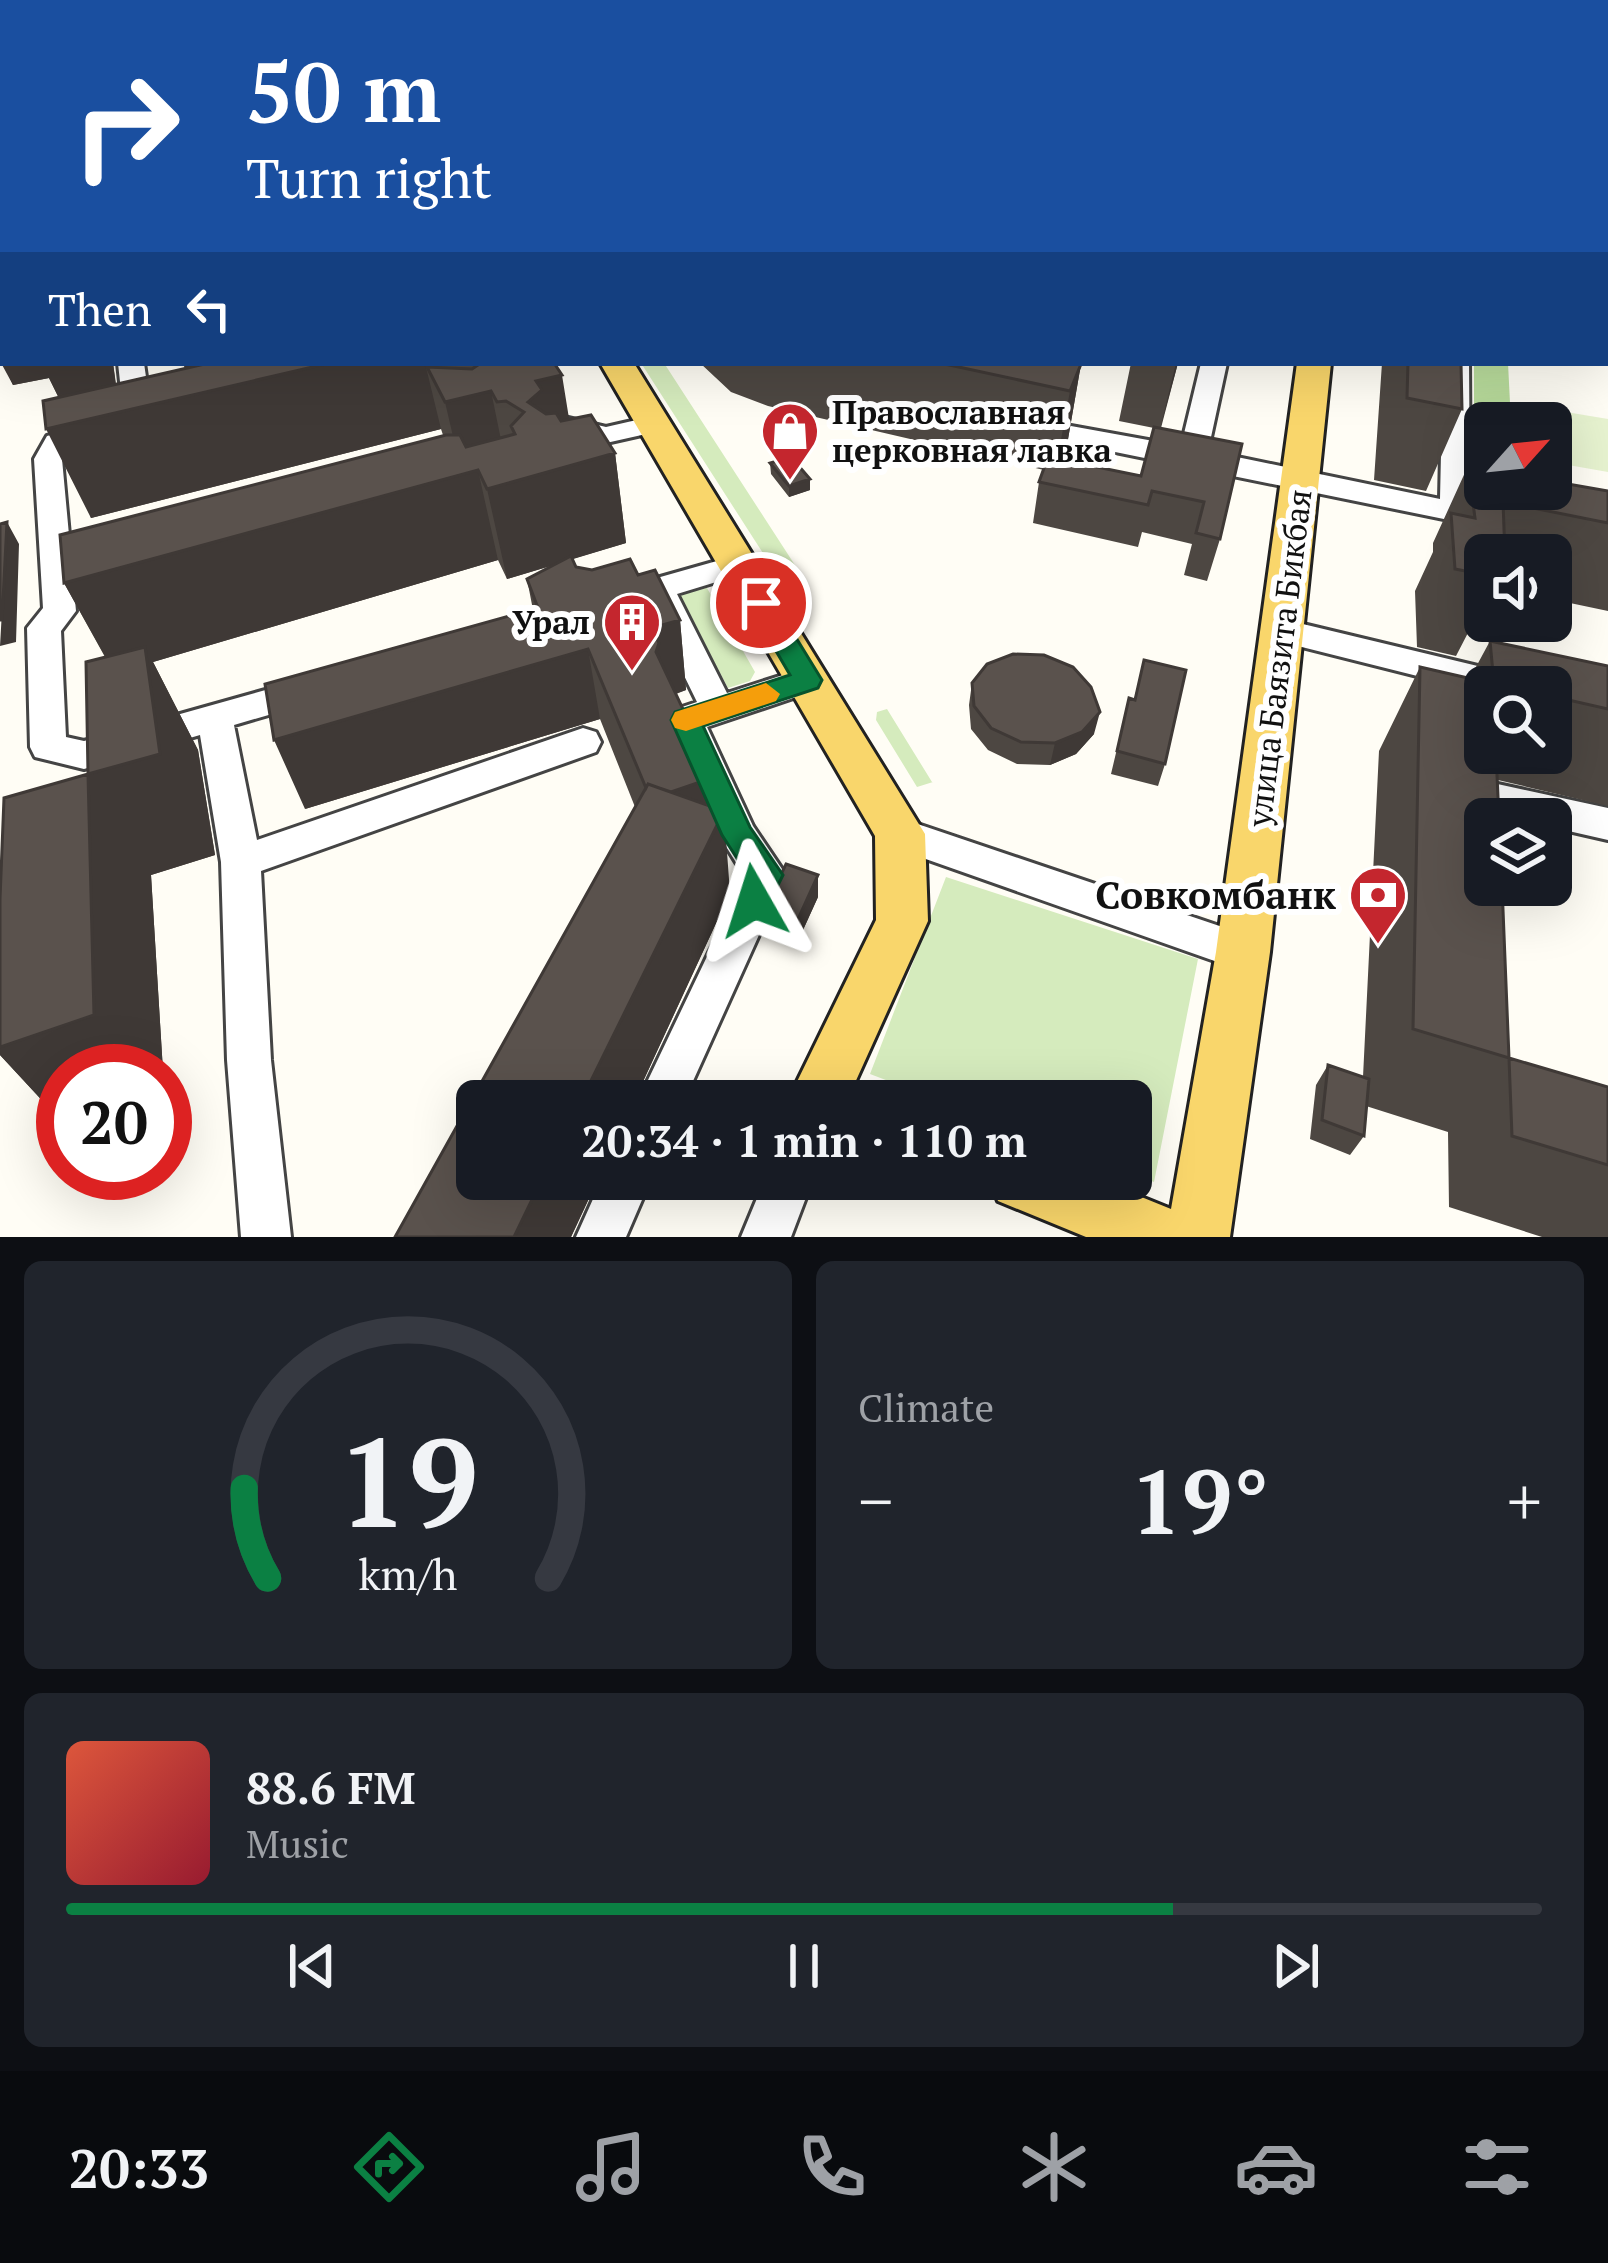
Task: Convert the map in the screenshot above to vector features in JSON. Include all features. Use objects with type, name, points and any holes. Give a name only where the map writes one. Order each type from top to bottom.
[{"type":"main road","points":[[619,366],[900,834],[902,921],[831,1080]]},
{"type":"main road","name":"улица Баязита Бикбая","points":[[1198,1237],[1243,952],[1314,366]]},
{"type":"main road","points":[[1072,1200],[1163,1237]]},
{"type":"street","points":[[130,366],[138,419]]},
{"type":"street","points":[[1193,454],[1213,366]]},
{"type":"street","points":[[1455,511],[1456,366]]},
{"type":"street","points":[[1058,401],[1085,435]]},
{"type":"street","points":[[178,409],[57,442],[48,459],[66,539],[60,611],[44,628],[48,747],[85,755],[346,680]]},
{"type":"street","points":[[1004,422],[1193,454],[1300,481],[1525,525]]},
{"type":"street","points":[[533,433],[569,424],[600,447],[654,424]]},
{"type":"street","points":[[591,608],[738,565]]},
{"type":"street","points":[[658,588],[718,709]]},
{"type":"street","points":[[44,628],[90,614]]},
{"type":"street","points":[[1282,631],[1464,676]]},
{"type":"street","points":[[671,1080],[766,875],[738,835],[686,720],[808,680]]},
{"type":"street","points":[[214,718],[241,862],[249,1060],[266,1237]]},
{"type":"street","points":[[241,862],[583,742]]},
{"type":"street","points":[[1572,816],[1608,824]]},
{"type":"street","points":[[900,834],[1243,952]]},
{"type":"street","points":[[601,1237],[617,1200]]},
{"type":"street","points":[[766,1237],[781,1200]]},
{"type":"green space","points":[[643,366],[666,366],[802,576],[775,572]]},
{"type":"green space","points":[[1474,366],[1508,366],[1510,402],[1474,402]]},
{"type":"green space","points":[[1572,413],[1608,419],[1608,472],[1572,466]]},
{"type":"green space","points":[[696,583],[707,588],[755,672],[750,681],[728,688],[675,589]]},
{"type":"green space","points":[[887,709],[933,782],[917,787],[876,720],[877,712]]},
{"type":"green space","points":[[946,877],[1198,959],[1154,1182],[1152,1080],[886,1080],[870,1074]]},
{"type":"building","points":[[196,366],[317,366],[46,429],[43,401]]},
{"type":"building","points":[[556,366],[562,375],[536,381],[542,390],[528,402],[546,414],[556,413],[561,421],[591,415],[615,453],[487,489],[478,470],[64,583],[60,535],[446,435],[460,435],[466,447],[515,434],[511,426],[524,412],[506,401],[497,402],[491,391],[445,402],[427,367]]},
{"type":"building","points":[[954,366],[1080,366],[1070,391]]},
{"type":"building","points":[[1408,366],[1461,366],[1462,409],[1407,398]]},
{"type":"building","points":[[1154,427],[1242,444],[1220,539],[1196,533],[1204,502],[1152,491],[1148,505],[1039,482],[1048,457],[1141,476]]},
{"type":"building","points":[[791,457],[810,479],[789,486],[770,463]]},
{"type":"building","points":[[1572,485],[1608,491],[1608,523],[1543,510],[1572,510]]},
{"type":"building","points":[[1474,510],[1503,510],[1504,534],[1464,534],[1464,571],[1455,569],[1451,513],[1475,518]]},
{"type":"building","points":[[7,522],[2,620],[0,620],[0,524]]},
{"type":"building","points":[[571,556],[576,567],[592,570],[630,559],[638,575],[655,570],[680,620],[652,628],[659,643],[656,652],[715,777],[671,792],[648,784],[646,788],[588,649],[274,740],[265,684],[538,608],[527,579]]},
{"type":"building","points":[[1490,642],[1608,666],[1608,709],[1572,701],[1572,666],[1492,666]]},
{"type":"building","points":[[145,647],[160,754],[88,774],[86,662]]},
{"type":"building","points":[[1013,654],[1044,655],[1073,667],[1091,687],[1100,712],[1082,732],[1055,743],[1021,742],[991,728],[974,706],[972,683],[987,664]]},
{"type":"building","points":[[1144,660],[1186,670],[1165,764],[1117,751]]},
{"type":"building","points":[[1420,667],[1464,677],[1464,774],[1497,774],[1498,798],[1464,798],[1464,906],[1503,906],[1509,1058],[1413,1029]]},
{"type":"building","points":[[88,774],[94,1015],[0,1047],[4,798]]},
{"type":"building","points":[[648,784],[724,811],[591,1080],[483,1080]]},
{"type":"building","points":[[786,864],[818,875],[798,919],[765,908]]},
{"type":"building","points":[[1509,1058],[1608,1087],[1608,1165],[1512,1136]]},
{"type":"building","points":[[1328,1065],[1369,1079],[1364,1136],[1322,1120]]},
{"type":"building","points":[[456,1128],[456,1200],[532,1200],[514,1237],[395,1237]]},
{"type":"slow traffic","points":[[686,720],[766,694]]},
{"type":"place","name":"Православная церковная лавка","points":[[790,482]]},
{"type":"place","name":"Урал","points":[[632,673]]},
{"type":"place","name":"Совкомбанк","points":[[1378,946]]},
{"type":"route","points":[[754,901],[766,875],[738,835],[686,720],[808,680],[761,603]]}]
